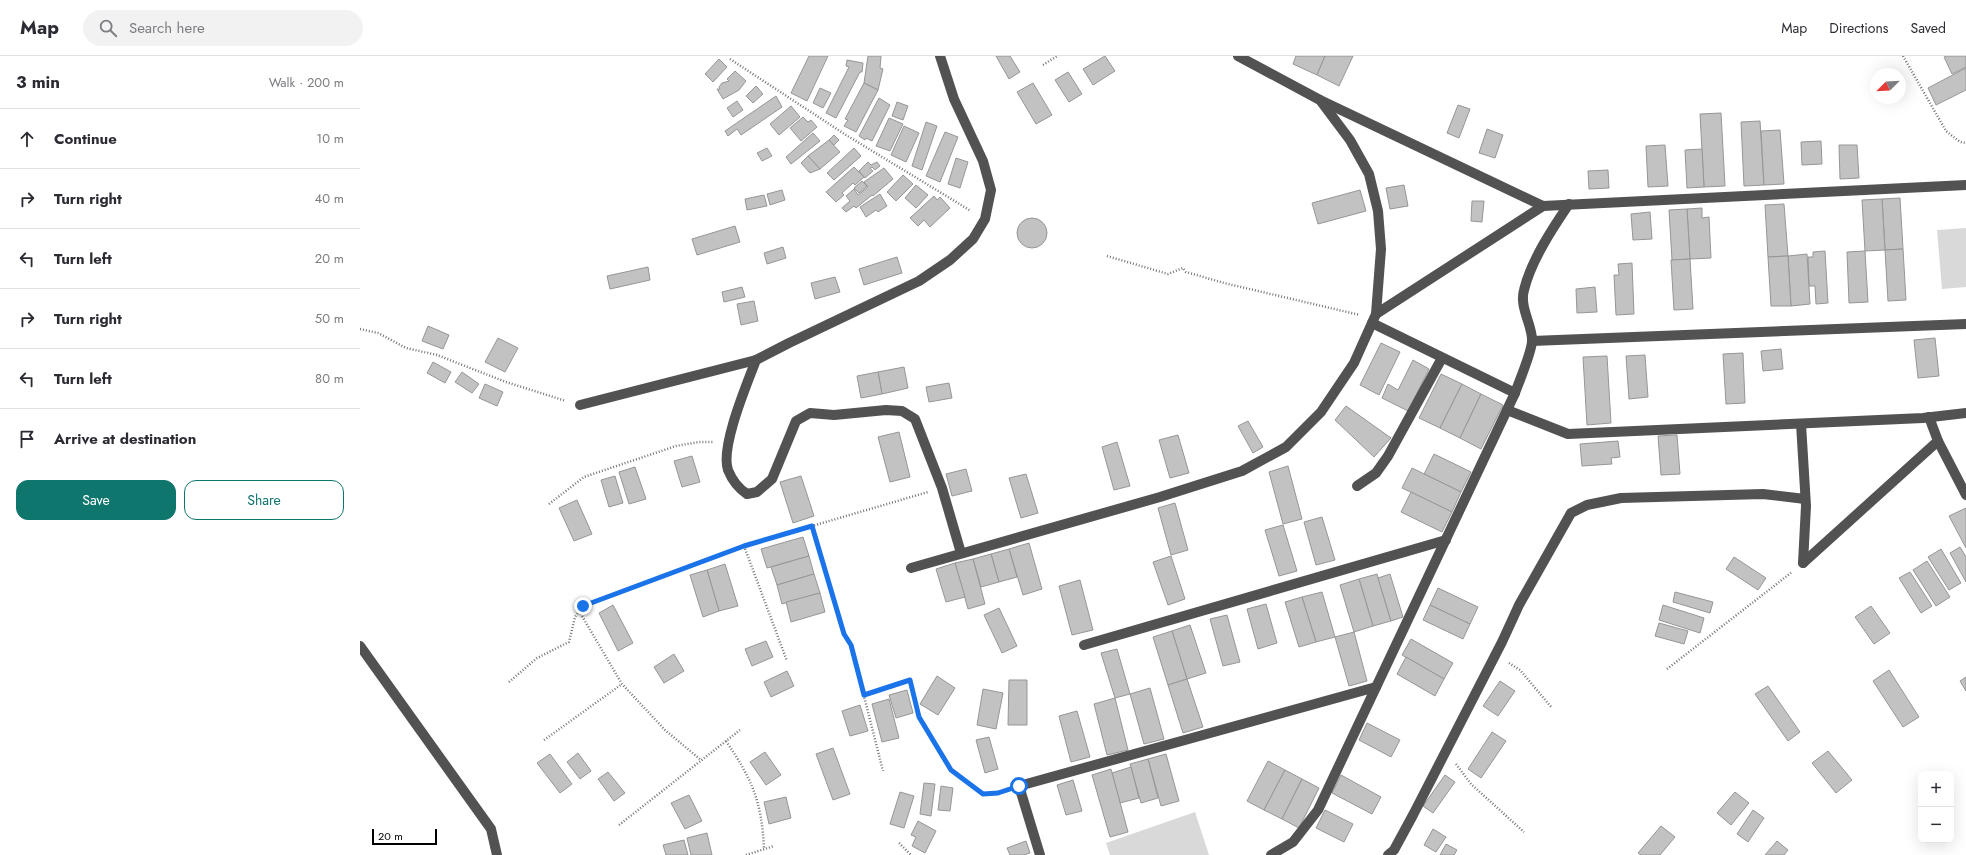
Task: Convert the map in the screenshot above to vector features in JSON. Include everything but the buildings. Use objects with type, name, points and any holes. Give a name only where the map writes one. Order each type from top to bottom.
[{"type":"street","points":[[580,405],[756,360],[919,282],[950,260],[973,239],[985,219],[991,190],[983,161],[954,99],[940,56]]},
{"type":"street","points":[[1238,56],[1320,100],[1543,206]]},
{"type":"street","points":[[911,568],[1160,497],[1242,471],[1286,447],[1321,412],[1354,363],[1374,318],[1381,249],[1378,211],[1369,174],[1350,140],[1320,100]]},
{"type":"street","points":[[1374,318],[1543,206],[1966,185]]},
{"type":"street","points":[[1271,855],[1293,842],[1318,810],[1515,394],[1532,341],[1524,309],[1523,291],[1535,261],[1569,204]]},
{"type":"street","points":[[1374,318],[1442,358],[1515,394]]},
{"type":"street","points":[[1532,341],[1966,324]]},
{"type":"street","points":[[1357,486],[1376,473],[1388,456],[1442,358]]},
{"type":"street","points":[[756,360],[728,437],[728,469],[738,488],[747,494],[757,492],[772,479],[785,443],[796,421],[810,413],[834,416],[886,410],[902,411],[915,419],[942,488],[961,553]]},
{"type":"street","points":[[1507,410],[1568,434],[1801,424],[1929,417],[1966,413]]},
{"type":"street","points":[[1929,417],[1938,441],[1966,496]]},
{"type":"street","points":[[1801,424],[1805,499],[1804,563]]},
{"type":"street","points":[[1804,563],[1938,441]]},
{"type":"street","points":[[1388,855],[1394,850],[1444,755],[1519,605],[1571,513],[1587,505],[1621,498],[1763,494],[1805,499]]},
{"type":"street","points":[[1084,644],[1446,540]]},
{"type":"street","points":[[360,646],[491,829],[497,855]]},
{"type":"street","points":[[1040,855],[1019,786],[1376,687]]},
{"type":"path","points":[[1042,65],[1057,56]]},
{"type":"path","points":[[1903,56],[1946,131],[1960,142],[1966,143]]},
{"type":"path","points":[[730,59],[846,135],[985,219]]},
{"type":"path","points":[[1106,256],[1168,274],[1183,268],[1186,272],[1224,283],[1374,318]]},
{"type":"path","points":[[360,329],[378,333],[406,348],[437,355],[506,382],[580,405]]},
{"type":"path","points":[[550,504],[584,477],[625,462],[676,446],[699,442],[728,443]]},
{"type":"path","points":[[509,682],[537,658],[569,642],[573,624],[583,606],[638,584],[744,546],[942,488]]},
{"type":"path","points":[[812,526],[844,634],[851,645],[883,771]]},
{"type":"path","points":[[744,546],[787,661]]},
{"type":"path","points":[[1667,669],[1804,563]]},
{"type":"path","points":[[579,611],[622,684],[665,730],[702,760]]},
{"type":"path","points":[[1495,654],[1520,670],[1552,708]]},
{"type":"path","points":[[864,695],[910,680],[919,717],[951,770],[983,794],[998,793],[1019,786]]},
{"type":"path","points":[[544,740],[622,684]]},
{"type":"path","points":[[619,825],[740,730]]},
{"type":"path","points":[[726,741],[750,779],[758,798],[763,822],[764,849]]},
{"type":"path","points":[[1444,755],[1454,763],[1471,784],[1524,832]]},
{"type":"path","points":[[899,843],[911,855]]},
{"type":"path","points":[[746,855],[774,846]]},
{"type":"shaded area","points":[[1966,228],[1966,287],[1942,289],[1937,230]]},
{"type":"shaded area","points":[[1195,812],[1209,855],[1110,855],[1106,843]]},
{"type":"route","points":[[583,606],[638,584],[744,546],[812,526],[844,634],[851,645],[864,695],[910,680],[919,717],[951,770],[983,794],[998,793],[1019,786]]}]
